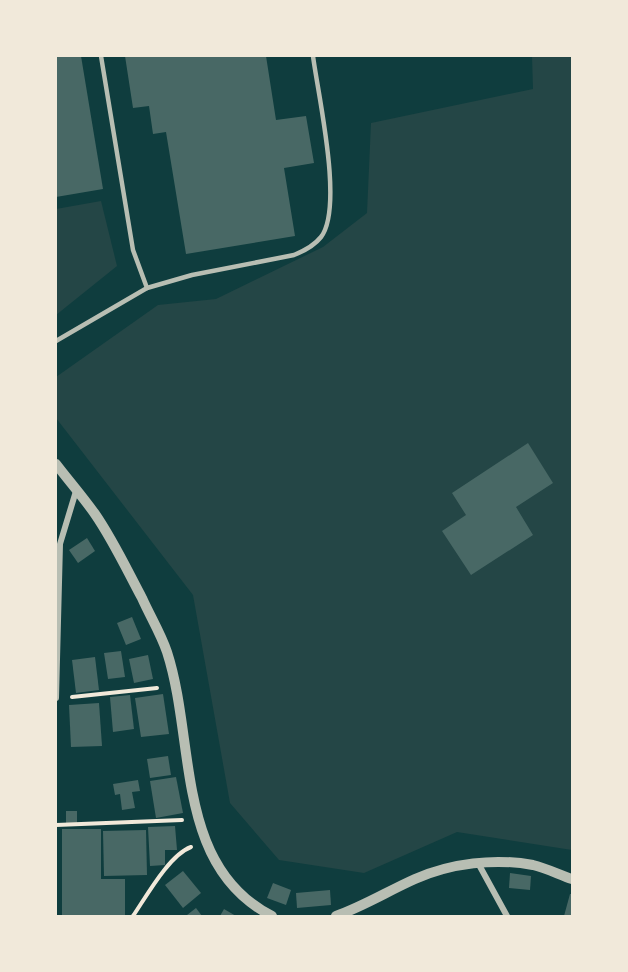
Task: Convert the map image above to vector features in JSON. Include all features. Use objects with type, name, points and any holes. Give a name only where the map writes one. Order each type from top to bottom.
[{"type":"street","points":[[56,464],[96,515],[149,612],[166,651],[176,685],[185,761],[206,841],[215,863],[230,884],[255,908],[272,916]]},
{"type":"street","points":[[56,698],[60,544],[76,491]]},
{"type":"street","points":[[478,863],[507,916]]},
{"type":"street","points":[[336,916],[417,878],[458,865],[478,863],[533,865],[573,879]]},
{"type":"lane","points":[[101,56],[133,250],[147,288]]},
{"type":"lane","points":[[56,341],[147,288],[192,275],[294,255],[308,248],[321,236],[332,210],[326,144],[313,56]]},
{"type":"path","points":[[66,698],[176,685]]},
{"type":"path","points":[[56,825],[200,819]]},
{"type":"path","points":[[133,916],[160,875],[185,849],[206,841]]},
{"type":"shaded area","points":[[532,56],[572,56],[572,850],[457,832],[364,873],[279,860],[230,803],[193,595],[56,418],[56,377],[158,305],[216,299],[323,247],[367,213],[371,123],[533,89]]},
{"type":"shaded area","points":[[101,201],[117,266],[56,315],[56,209]]},
{"type":"building","points":[[56,56],[81,56],[103,189],[56,197]]},
{"type":"building","points":[[125,56],[266,56],[276,120],[306,116],[314,163],[284,168],[295,236],[186,254],[166,132],[153,134],[149,106],[133,108]]},
{"type":"building","points":[[528,443],[553,483],[516,507],[533,535],[471,575],[442,531],[466,515],[452,493]]},
{"type":"building","points":[[87,538],[95,551],[78,563],[69,550]]},
{"type":"building","points":[[132,617],[141,639],[126,645],[117,623]]},
{"type":"building","points":[[121,651],[125,677],[108,679],[104,653]]},
{"type":"building","points":[[148,655],[153,679],[134,683],[129,659]]},
{"type":"building","points":[[95,657],[99,690],[76,693],[72,660]]},
{"type":"building","points":[[163,694],[169,734],[141,737],[135,698]]},
{"type":"building","points":[[130,695],[134,729],[113,732],[110,697]]},
{"type":"building","points":[[99,703],[102,746],[71,747],[69,705]]},
{"type":"building","points":[[168,756],[171,775],[150,778],[147,759]]},
{"type":"building","points":[[176,777],[183,813],[156,818],[150,781]]},
{"type":"building","points":[[138,780],[140,791],[132,792],[135,808],[122,810],[120,794],[115,795],[113,784]]},
{"type":"building","points":[[66,811],[77,811],[77,823],[66,823]]},
{"type":"building","points":[[175,826],[177,850],[165,850],[165,865],[150,866],[148,827]]},
{"type":"building","points":[[62,829],[101,829],[101,879],[125,879],[125,916],[62,916]]},
{"type":"building","points":[[146,830],[147,875],[104,876],[103,831]]},
{"type":"building","points":[[183,871],[201,893],[183,908],[165,885]]},
{"type":"building","points":[[510,873],[531,876],[530,890],[509,888]]},
{"type":"building","points":[[273,883],[291,890],[286,905],[267,898]]},
{"type":"building","points":[[330,890],[331,905],[297,908],[296,893]]},
{"type":"building","points":[[570,894],[572,894],[572,916],[564,916]]},
{"type":"building","points":[[196,908],[202,916],[187,915]]},
{"type":"building","points":[[224,909],[236,916],[220,916]]}]
